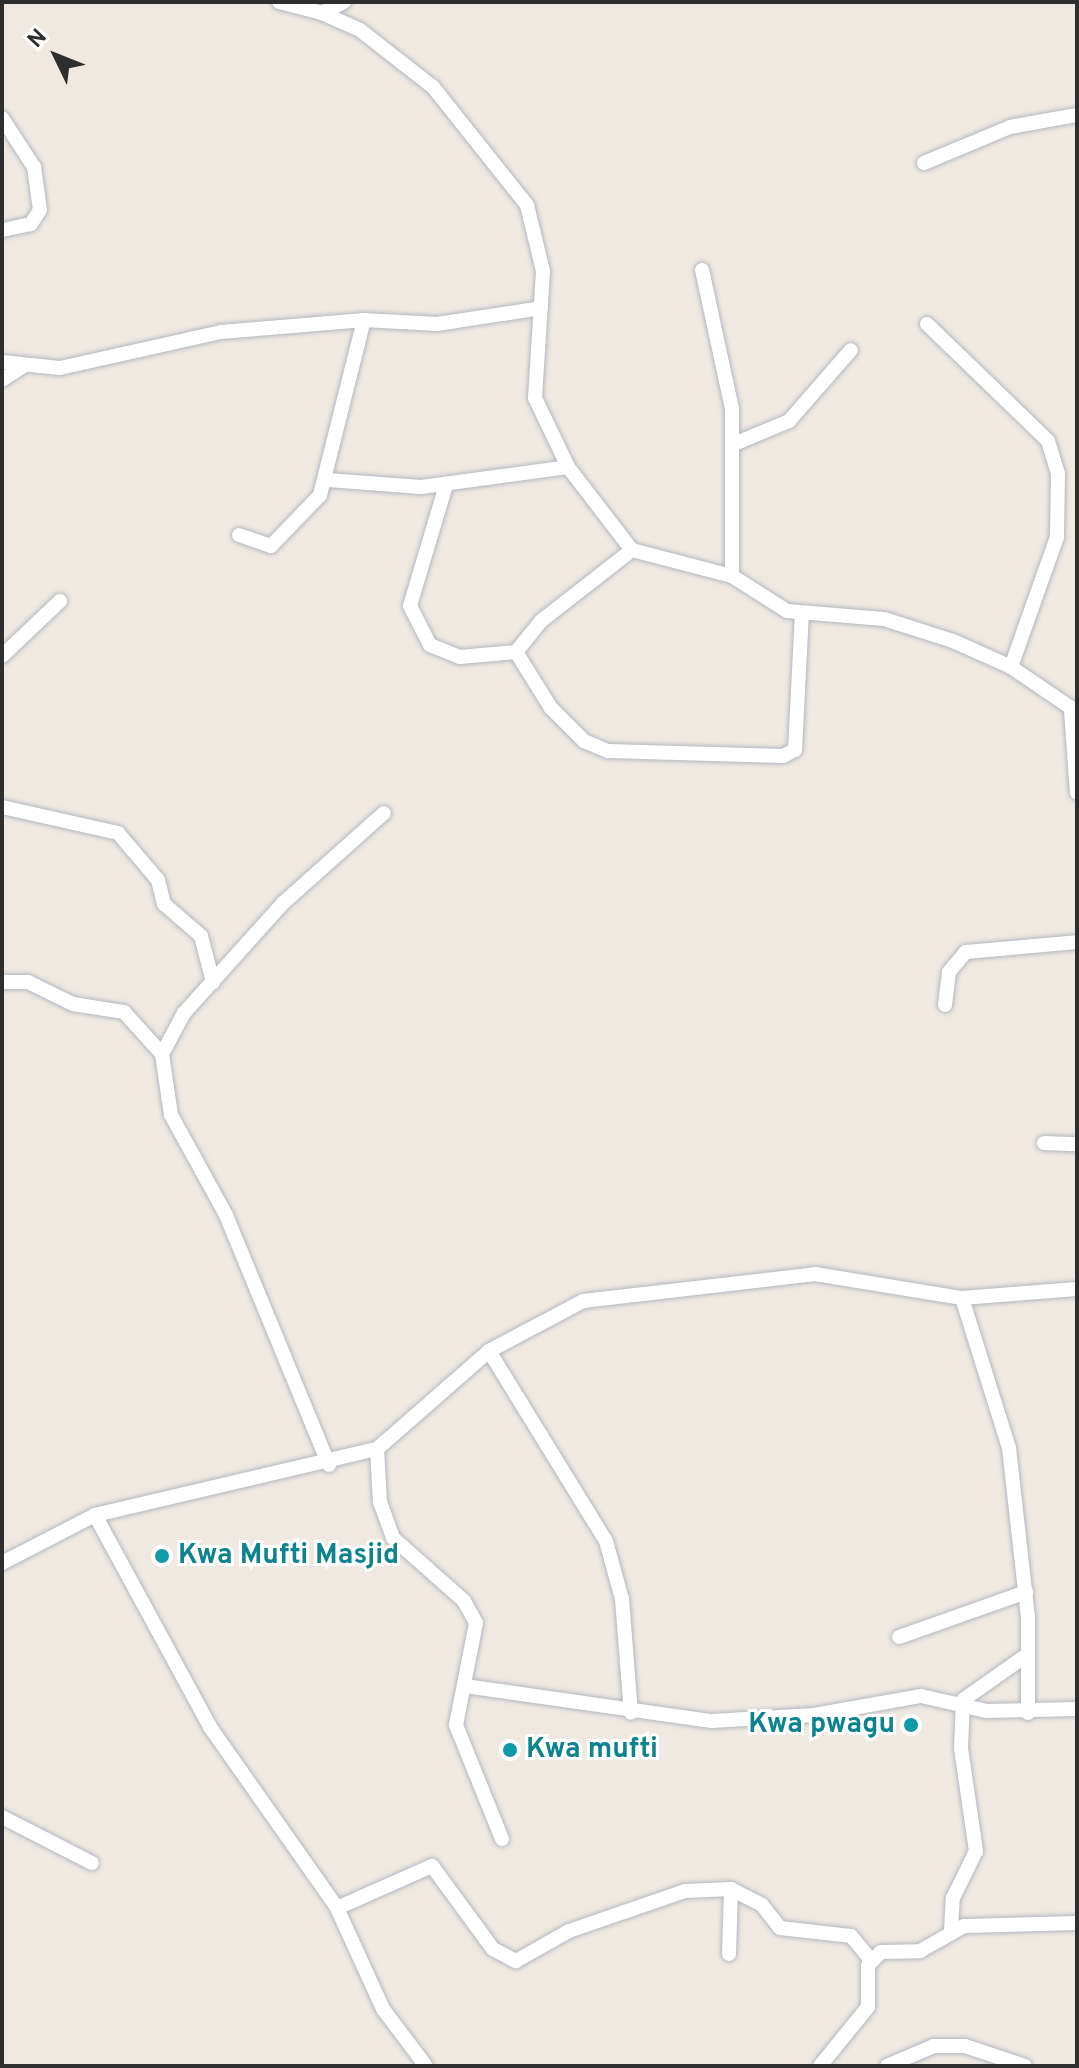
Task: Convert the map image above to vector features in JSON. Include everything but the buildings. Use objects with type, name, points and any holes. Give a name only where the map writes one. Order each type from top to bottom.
[{"type":"street","points":[[279,2],[322,13],[360,30],[433,87],[504,167],[540,244],[541,308],[535,398],[568,467],[632,550],[732,576],[802,614],[884,619],[1011,667],[1074,711],[1077,793]]},
{"type":"street","points":[[322,13],[344,2]]},
{"type":"street","points":[[924,163],[1010,127],[1077,115]]},
{"type":"street","points":[[2,118],[34,167],[40,210],[31,224],[2,230]]},
{"type":"street","points":[[702,270],[727,357],[734,444],[732,576]]},
{"type":"street","points":[[2,362],[22,367],[60,368],[221,332],[364,320],[437,324],[541,308]]},
{"type":"street","points":[[239,535],[260,547],[277,543],[328,480],[364,320]]},
{"type":"street","points":[[927,324],[1048,441],[1058,473],[1057,537],[1011,667]]},
{"type":"street","points":[[734,444],[789,421],[851,350]]},
{"type":"street","points":[[2,380],[22,367]]},
{"type":"street","points":[[328,480],[446,485],[568,467]]},
{"type":"street","points":[[446,485],[411,596],[421,633],[460,657],[516,652],[541,621],[632,550]]},
{"type":"street","points":[[2,656],[60,601]]},
{"type":"street","points":[[516,652],[551,708],[584,741],[608,751],[783,756],[795,750],[802,614]]},
{"type":"street","points":[[2,807],[118,833],[158,880],[164,904],[201,936],[213,982]]},
{"type":"street","points":[[162,1054],[179,1020],[293,893],[384,813]]},
{"type":"street","points":[[945,1005],[949,972],[966,952],[1077,942]]},
{"type":"street","points":[[2,982],[28,982],[73,1004],[124,1012],[162,1054],[171,1115],[226,1215],[329,1465]]},
{"type":"street","points":[[1044,1143],[1077,1144]]},
{"type":"street","points":[[2,1563],[95,1515],[329,1465],[377,1449],[489,1351],[583,1301],[670,1286],[815,1274],[962,1298],[1077,1289]]},
{"type":"street","points":[[962,1298],[1004,1424],[1026,1592],[1024,1657],[1028,1713]]},
{"type":"street","points":[[489,1351],[606,1541],[622,1599],[631,1713]]},
{"type":"street","points":[[377,1449],[380,1502],[393,1538],[472,1612],[458,1735],[502,1839]]},
{"type":"street","points":[[95,1515],[235,1769],[337,1908],[383,2009],[426,2066]]},
{"type":"street","points":[[899,1637],[1026,1592]]},
{"type":"street","points":[[963,1700],[1024,1657]]},
{"type":"street","points":[[465,1686],[631,1713],[712,1721],[814,1715],[921,1696],[963,1700],[987,1711],[1028,1713],[1077,1709]]},
{"type":"street","points":[[951,1931],[953,1898],[976,1851],[961,1748],[963,1700]]},
{"type":"street","points":[[2,1817],[92,1863]]},
{"type":"street","points":[[337,1908],[432,1866],[493,1949],[516,1961],[569,1931],[685,1891],[731,1889],[762,1905],[780,1928],[851,1936],[870,1959],[868,2007],[820,2066]]},
{"type":"street","points":[[729,1954],[731,1889]]},
{"type":"street","points":[[870,1959],[886,1949],[920,1951],[951,1931],[1077,1923]]},
{"type":"street","points":[[887,2066],[934,2046],[965,2046],[1025,2066]]},
{"type":"place","name":"Kwa Mufti Masjid","points":[[162,1556]]},
{"type":"place","name":"Kwa pwagu","points":[[911,1725]]},
{"type":"place","name":"Kwa mufti","points":[[510,1750]]}]
